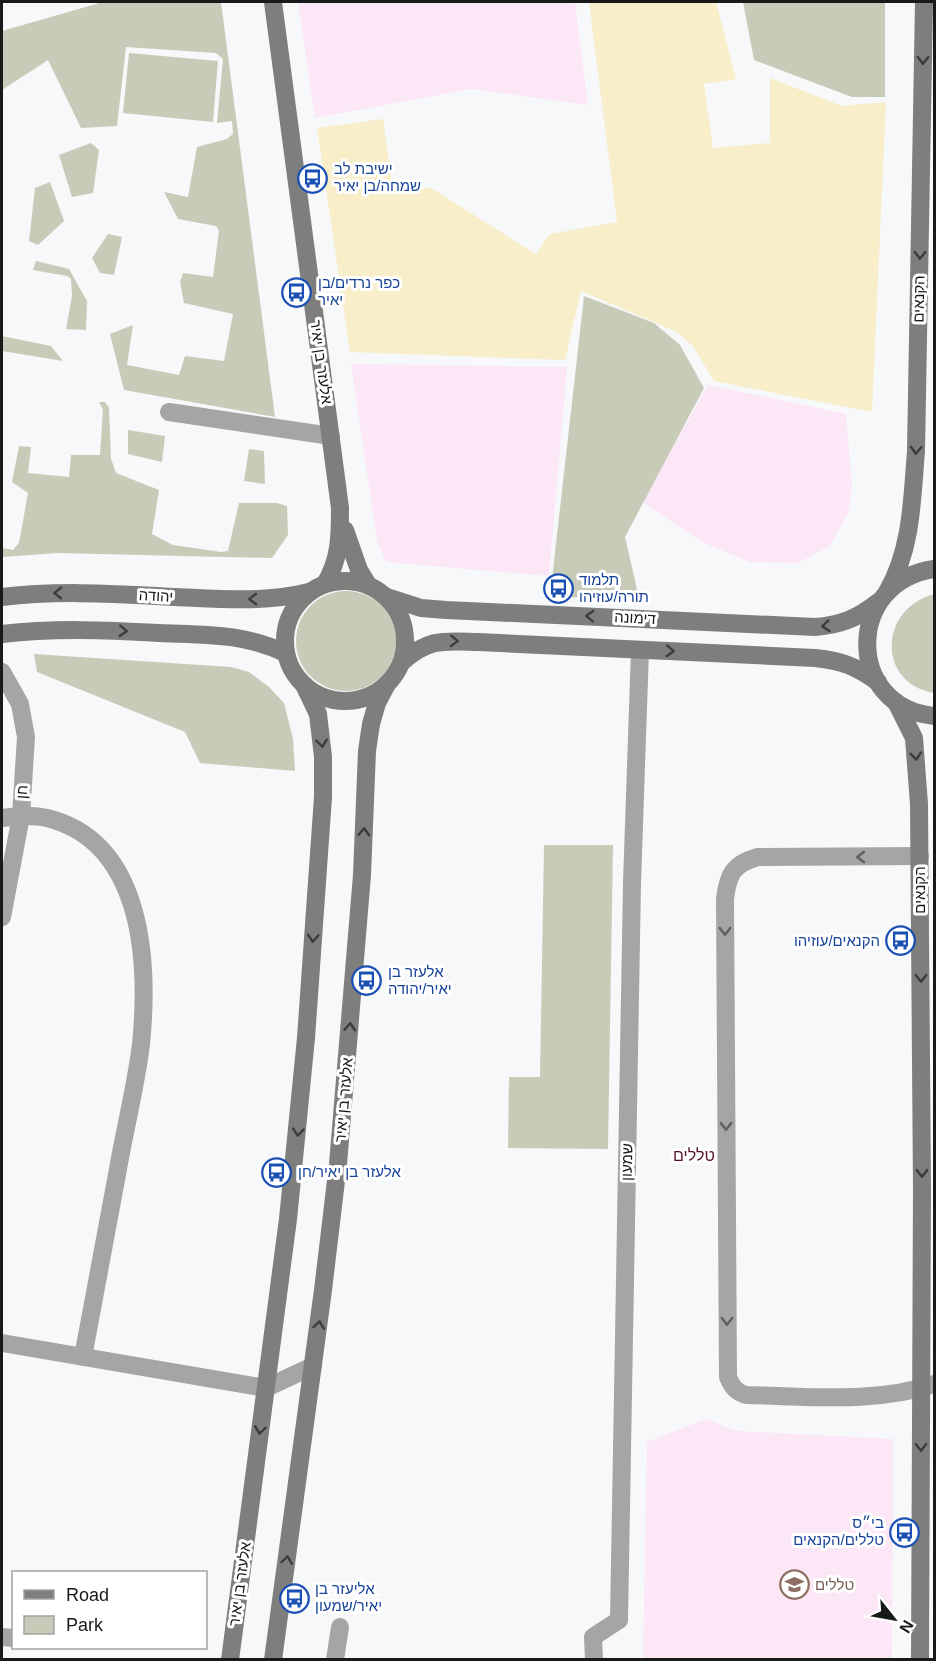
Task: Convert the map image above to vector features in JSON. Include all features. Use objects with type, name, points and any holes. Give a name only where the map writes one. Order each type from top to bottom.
[{"type":"street","name":"אלעזר בן יאיר","points":[[273,2],[340,508],[350,548],[368,585]]},
{"type":"street","name":"הקנאים","points":[[878,682],[870,665],[867,644],[869,622],[897,574],[904,555],[912,505],[916,451],[924,2]]},
{"type":"street","points":[[169,412],[331,436]]},
{"type":"street","name":"אלעזר בן יאיר","points":[[318,587],[333,572],[340,544],[340,508]]},
{"type":"street","name":"דימונה","points":[[387,597],[421,608],[446,610],[815,627],[832,626],[850,621],[862,615],[907,577],[934,569]]},
{"type":"street","points":[[339,581],[354,581],[368,585],[387,597],[398,611],[404,627],[405,645],[402,662],[396,674],[387,684],[362,699],[347,702],[318,696],[305,687],[292,672],[285,653],[285,635],[289,618],[298,603],[318,587],[339,581]]},
{"type":"street","name":"יהודה","points":[[2,597],[84,592],[237,600],[271,599],[318,587]]},
{"type":"street","points":[[2,634],[83,629],[237,637],[269,645],[285,653]]},
{"type":"street","name":"דימונה","points":[[402,662],[416,649],[443,641],[840,661],[856,667],[878,682]]},
{"type":"street","name":"שמעון","points":[[594,1659],[593,1637],[619,1620],[632,883],[640,650]]},
{"type":"street","name":"חן","points":[[2,672],[20,704],[26,737],[21,816],[2,917]]},
{"type":"street","points":[[878,682],[896,702],[920,713],[934,716]]},
{"type":"street","name":"אלעזר בן יאיר","points":[[273,1659],[333,1214],[362,875],[367,751],[377,703],[387,684]]},
{"type":"street","name":"אלעזר בן יאיר","points":[[230,1659],[301,1103],[322,808],[323,757],[318,714],[305,687]]},
{"type":"street","name":"הקנאים","points":[[896,702],[914,738],[918,770],[928,1386],[920,1659]]},
{"type":"street","points":[[2,818],[21,816],[46,818],[71,827],[91,840],[110,859],[126,885],[136,919],[142,953],[141,1045],[84,1357]]},
{"type":"street","points":[[920,856],[758,857],[743,861],[731,872],[727,884],[725,922],[728,1377],[731,1385],[738,1392],[746,1395],[879,1396],[928,1386]]},
{"type":"street","points":[[2,1343],[266,1388],[313,1366]]},
{"type":"street","points":[[335,1659],[339,1627]]},
{"type":"shaded area","points":[[298,2],[575,2],[588,105],[471,89],[315,118]]},
{"type":"shaded area","points":[[351,364],[567,367],[549,576],[386,562],[377,541]]},
{"type":"shaded area","points":[[708,385],[846,414],[852,487],[848,513],[830,546],[798,563],[750,562],[704,543],[642,502]]},
{"type":"shaded area","points":[[706,1419],[736,1431],[893,1439],[892,1659],[643,1659],[647,1442]]},
{"type":"green space","points":[[103,2],[221,2],[275,417],[124,390],[110,334],[133,325],[127,365],[179,375],[185,356],[224,361],[233,314],[184,303],[180,282],[183,273],[213,277],[219,231],[216,226],[178,219],[164,192],[188,197],[197,147],[227,139],[233,134],[232,121],[217,123],[223,59],[216,53],[126,47],[117,126],[81,128],[48,60],[2,90],[2,31]]},
{"type":"green space","points":[[743,2],[885,2],[885,97],[852,97],[754,60]]},
{"type":"green space","points":[[129,53],[218,61],[213,122],[123,113]]},
{"type":"green space","points":[[91,143],[99,150],[93,193],[72,197],[59,155]]},
{"type":"green space","points":[[50,182],[64,221],[38,245],[29,241],[35,188]]},
{"type":"green space","points":[[108,234],[122,237],[114,275],[100,273],[92,258]]},
{"type":"green space","points":[[36,261],[69,269],[87,301],[86,330],[66,329],[72,296],[71,279],[67,276],[33,270]]},
{"type":"green space","points":[[584,296],[654,323],[680,345],[704,388],[625,537],[639,598],[550,597]]},
{"type":"green space","points":[[2,336],[51,346],[63,361],[2,351]]},
{"type":"green space","points":[[99,402],[105,402],[109,408],[111,459],[116,473],[159,490],[152,534],[173,545],[228,551],[239,503],[277,503],[287,506],[288,535],[272,558],[57,553],[2,557],[2,548],[13,550],[19,543],[28,493],[12,482],[19,446],[31,447],[28,473],[69,477],[71,455],[100,455],[103,409]]},
{"type":"green space","points":[[128,430],[165,436],[162,462],[128,454]]},
{"type":"green space","points":[[249,449],[264,451],[265,484],[244,481]]},
{"type":"green space","points":[[346,591],[365,595],[381,606],[392,622],[396,641],[392,660],[381,676],[365,687],[346,691],[327,687],[311,676],[300,660],[296,641],[300,622],[311,606],[327,595]]},
{"type":"green space","points":[[934,594],[934,693],[916,687],[902,676],[894,662],[892,646],[894,630],[902,615],[915,602]]},
{"type":"green space","points":[[34,654],[231,667],[249,672],[269,687],[284,703],[293,739],[295,771],[200,763],[185,732],[37,672]]},
{"type":"green space","points":[[544,845],[613,845],[608,1149],[508,1148],[509,1077],[540,1077]]},
{"type":"sand","points":[[589,2],[716,2],[736,79],[704,84],[713,148],[770,143],[770,78],[842,106],[886,102],[872,412],[714,381],[693,346],[677,332],[581,291],[565,360],[350,352],[317,128],[383,119],[393,190],[431,188],[536,254],[550,234],[617,222]]},
{"type":"place","name":"ישיבת לב שמחה/בן יאיר","points":[[313,178]]},
{"type":"place","name":"כפר נרדים/בן יאיר","points":[[297,292]]},
{"type":"place","name":"תלמוד תורה/עוזיהו","points":[[558,589]]},
{"type":"place","name":"הקנאים/עוזיהו","points":[[901,941]]},
{"type":"place","name":"אלעזר בן יאיר/יהודה","points":[[367,981]]},
{"type":"place","name":"אלעזר בן יאיר/חן","points":[[277,1172]]},
{"type":"place","name":"בי״ס טללים/הקנאים","points":[[905,1532]]},
{"type":"place","name":"טללים","points":[[794,1585]]},
{"type":"place","name":"אליעזר בן יאיר/שמעון","points":[[294,1598]]},
{"type":"district","name":"טללים","points":[[694,1155]]}]
